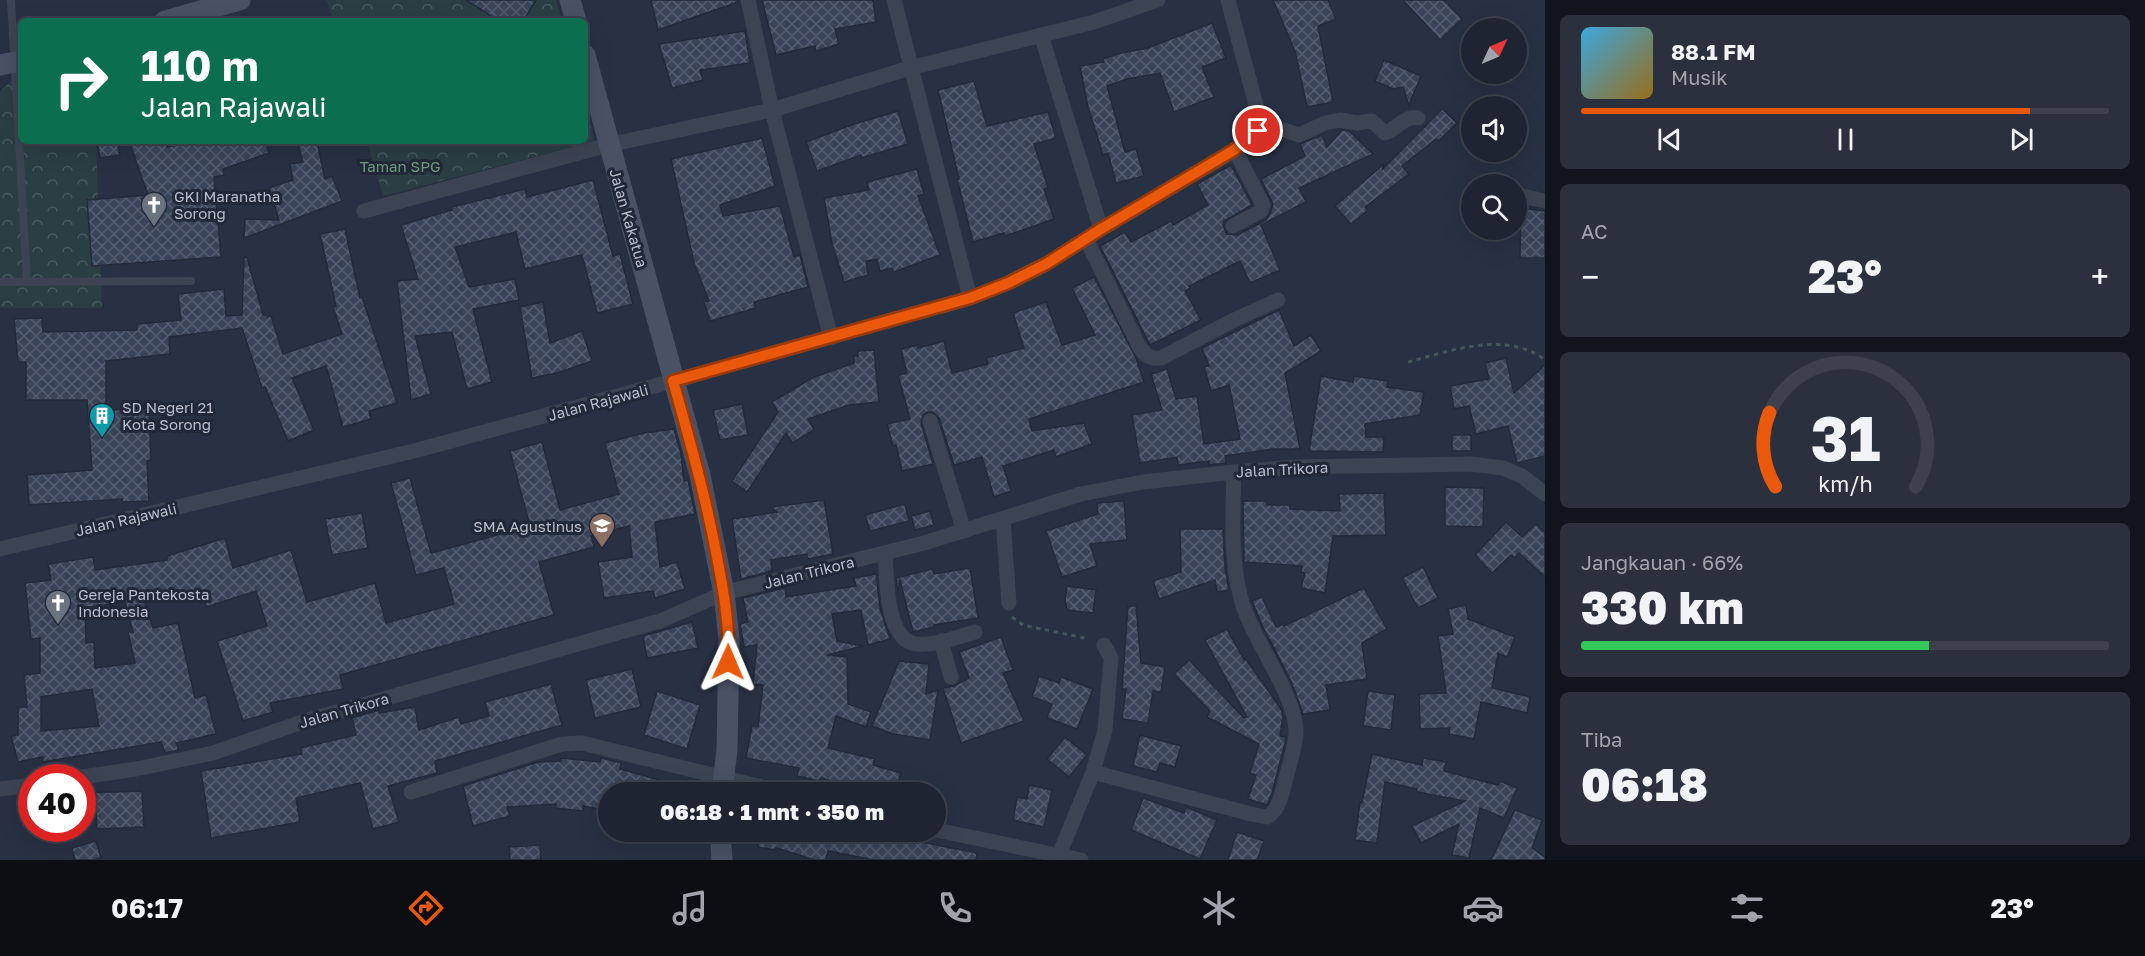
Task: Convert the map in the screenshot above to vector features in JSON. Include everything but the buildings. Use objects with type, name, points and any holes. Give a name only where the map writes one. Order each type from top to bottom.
[{"type":"street","points":[[176,18],[240,0]]},
{"type":"street","points":[[570,0],[575,18]]},
{"type":"street","points":[[748,0],[772,110],[831,338]]},
{"type":"street","points":[[894,0],[970,298]]},
{"type":"street","points":[[364,211],[608,145],[772,110],[910,68],[1094,22],[1158,0]]},
{"type":"street","points":[[1228,0],[1261,124],[1260,129],[1284,130],[1299,135],[1325,123],[1340,120],[1357,123],[1372,121],[1385,133],[1407,119],[1418,118]]},
{"type":"street","points":[[1041,35],[1101,229]]},
{"type":"street","name":"Jalan Kakatua","points":[[588,67],[700,475],[724,593],[729,639],[727,750],[722,782]]},
{"type":"street","name":"Jalan Rajawali","points":[[0,549],[403,453],[831,338],[970,298],[1008,283],[1046,264],[1234,150],[1260,129]]},
{"type":"street","points":[[1233,226],[1261,211],[1263,205],[1234,150]]},
{"type":"street","points":[[1527,197],[1545,201]]},
{"type":"street","points":[[1086,238],[1133,337],[1146,355],[1154,358],[1161,358],[1278,300]]},
{"type":"street","points":[[930,421],[964,531]]},
{"type":"street","name":"Jalan Trikora","points":[[96,775],[213,753],[305,721],[660,621],[724,593],[885,553],[1081,494],[1143,482],[1297,467],[1471,464],[1503,468],[1522,476],[1545,494]]},
{"type":"street","points":[[1093,772],[1267,817],[1272,815],[1277,806],[1295,742],[1296,730],[1286,696],[1248,619],[1241,598],[1233,544],[1234,472]]},
{"type":"street","points":[[1003,519],[1009,603]]},
{"type":"street","points":[[885,553],[889,599],[896,629],[906,641],[917,644],[941,641],[975,632]]},
{"type":"street","points":[[941,641],[951,677]]},
{"type":"street","points":[[1059,855],[1093,772],[1106,730],[1111,658],[1104,645]]},
{"type":"street","points":[[411,792],[562,744],[582,743],[712,782]]},
{"type":"street","points":[[0,789],[18,787]]},
{"type":"street","points":[[946,832],[1081,860]]},
{"type":"street","points":[[721,842],[722,860]]},
{"type":"lane","points":[[11,0],[12,63],[27,282]]},
{"type":"lane","points":[[0,282],[191,281]]},
{"type":"path","points":[[1408,362],[1453,349],[1500,344],[1539,355],[1545,360]]},
{"type":"path","points":[[1009,603],[1009,612],[1023,625],[1095,640],[1104,645]]},
{"type":"green space","points":[[327,0],[556,0],[561,18],[332,18]]},
{"type":"green space","points":[[18,74],[18,144],[96,144],[102,308],[0,308],[0,92]]},
{"type":"green space","name":"Taman SPG","points":[[588,116],[595,141],[588,143]]},
{"type":"green space","name":"Taman SPG","points":[[368,144],[583,144],[383,196]]},
{"type":"place","name":"GKI Maranatha Sorong","points":[[154,228]]},
{"type":"place","name":"SD Negeri 21 Kota Sorong","points":[[102,439]]},
{"type":"place","name":"SMA Agustinus","points":[[602,549]]},
{"type":"place","name":"Gereja Pantekosta Indonesia","points":[[58,626]]},
{"type":"route","points":[[728,662],[729,639],[724,593],[700,475],[673,381],[970,298],[1008,283],[1046,264],[1234,150],[1258,131]]}]
